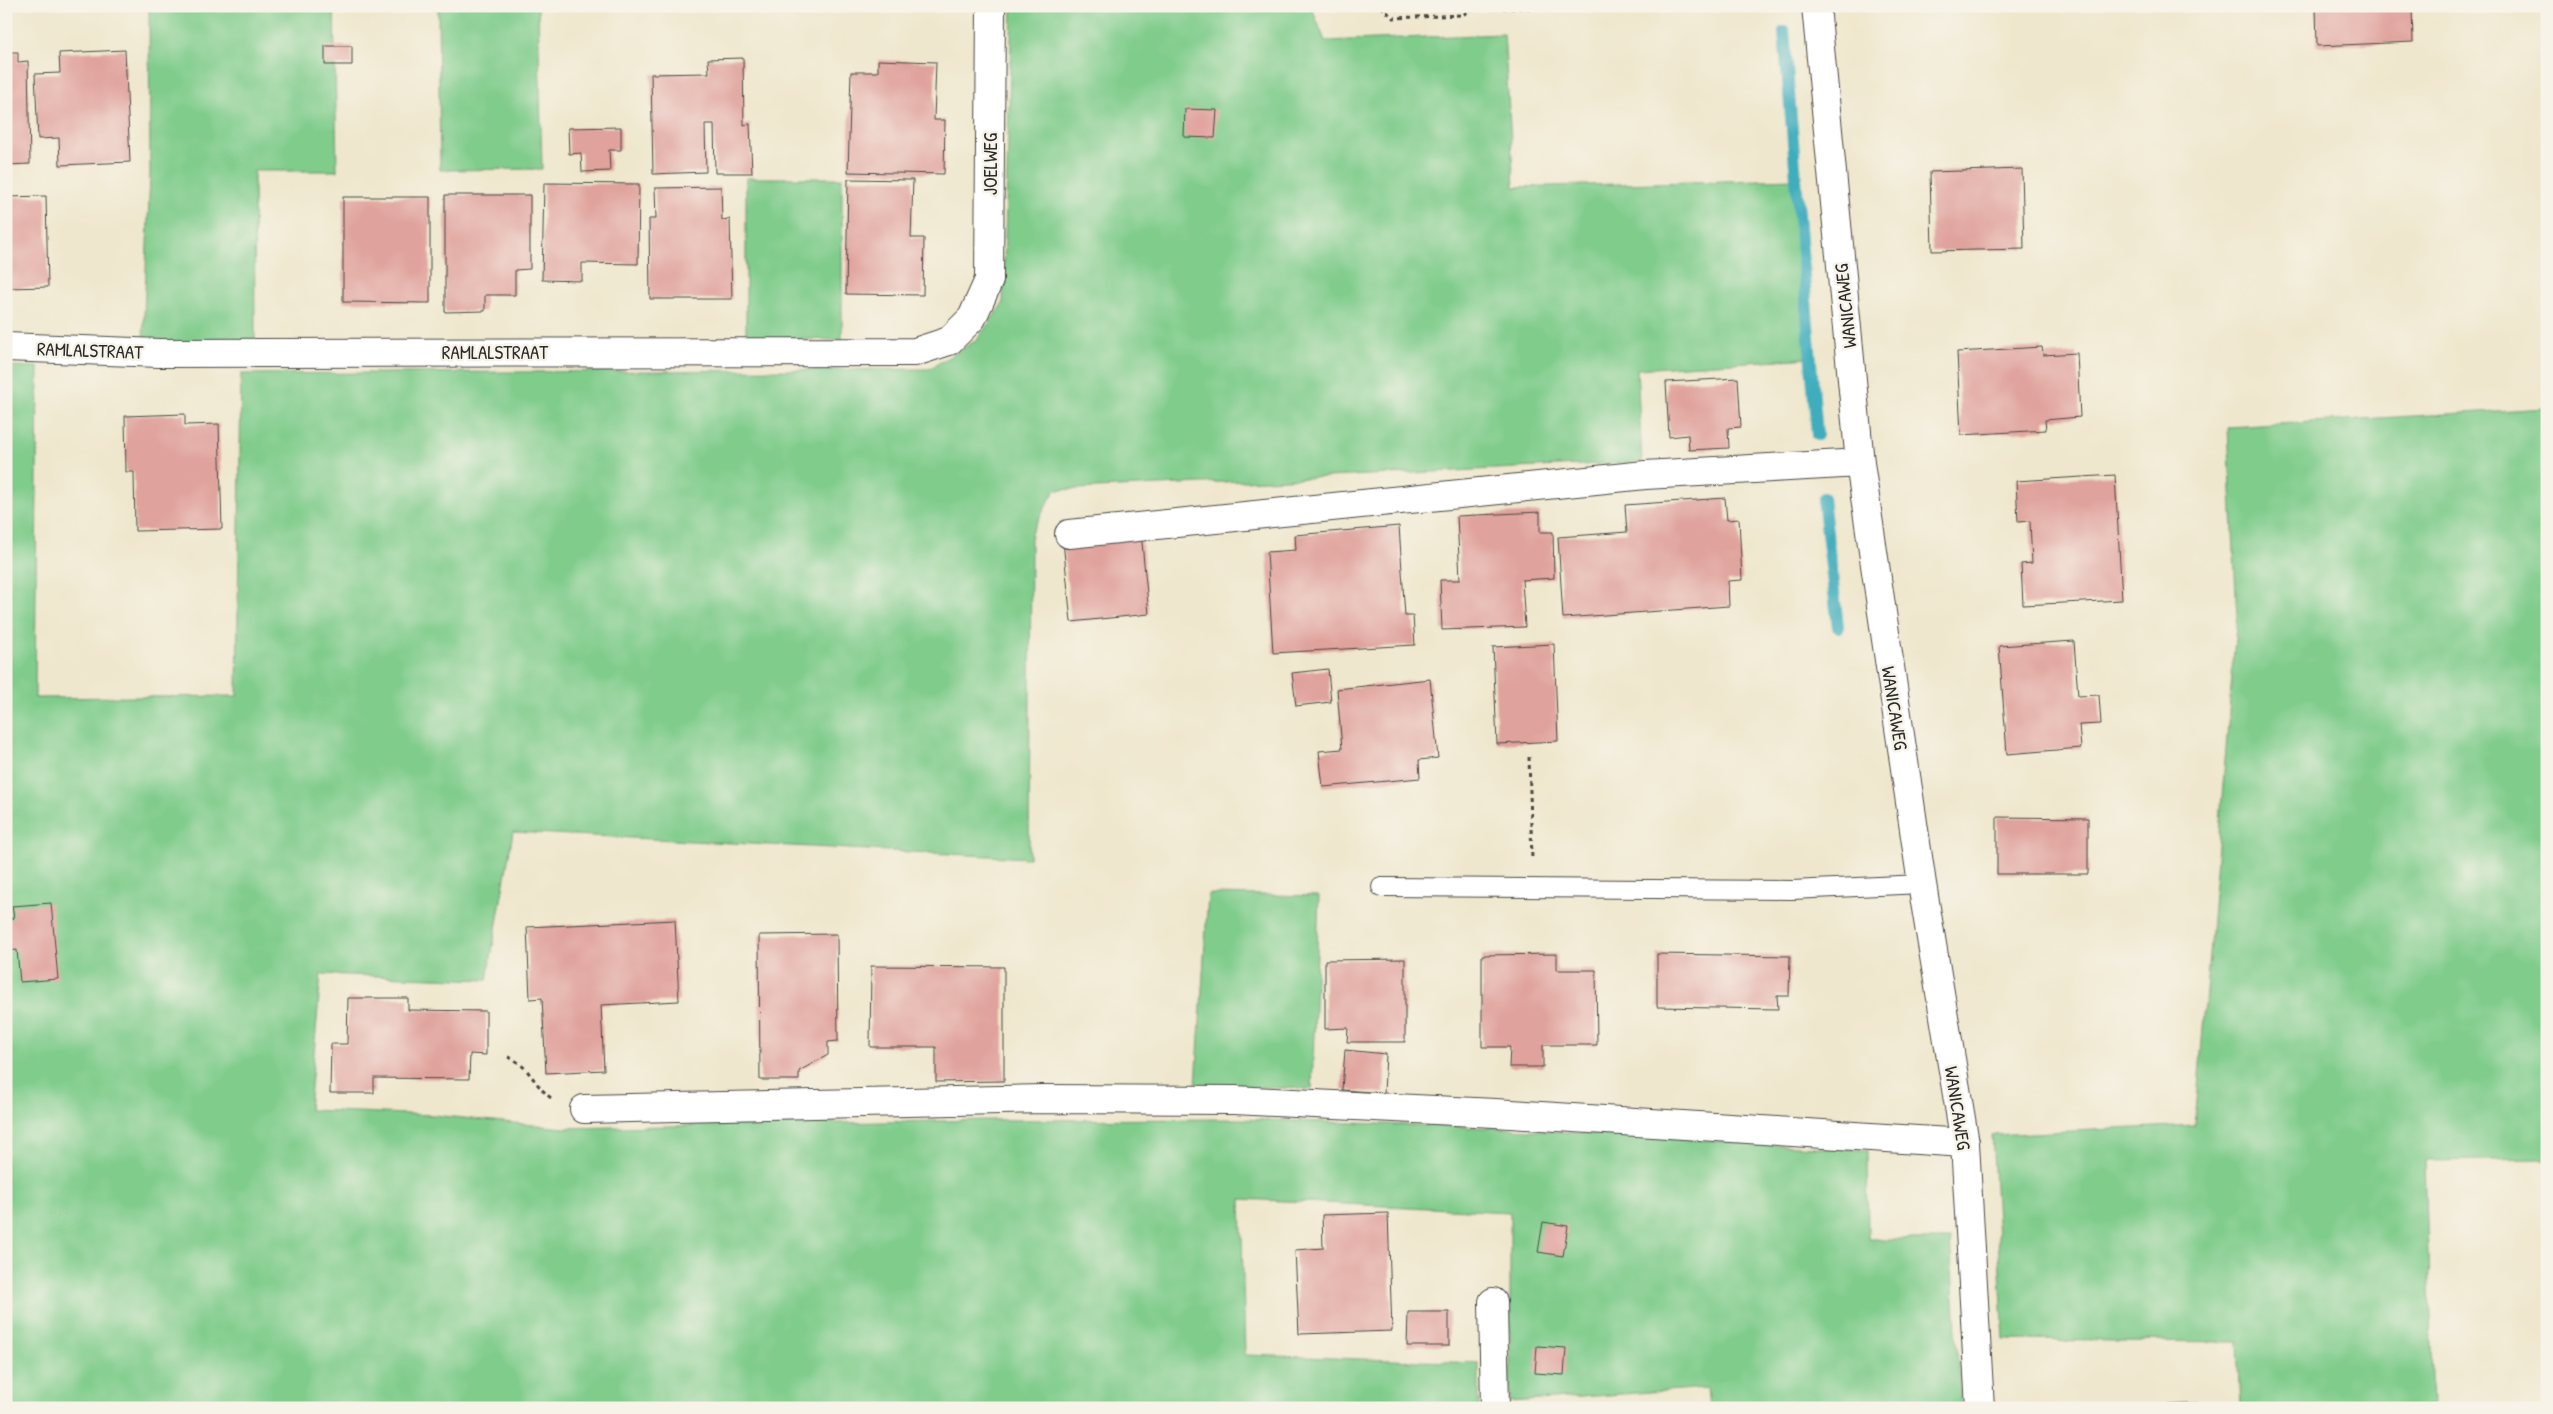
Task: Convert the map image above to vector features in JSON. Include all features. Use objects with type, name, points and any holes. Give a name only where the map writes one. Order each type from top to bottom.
[{"type":"street","name":"JOELWEG","points":[[972,318],[989,280],[991,6]]},
{"type":"street","name":"WANICAWEG","points":[[1816,6],[1860,463],[1922,884],[1965,1143],[1980,1408]]},
{"type":"street","name":"RAMLALSTRAAT","points":[[6,347],[159,353],[915,352],[949,341],[972,318]]},
{"type":"street","points":[[1069,534],[1645,475],[1860,463]]},
{"type":"street","points":[[584,1110],[1042,1099],[1234,1100],[1515,1114],[1965,1143]]},
{"type":"street","points":[[1493,1302],[1495,1408]]},
{"type":"lane","points":[[1381,887],[1792,890],[1922,884]]},
{"type":"path","points":[[1322,7],[1337,6]]},
{"type":"path","points":[[1380,6],[1392,18],[1462,15],[1474,9],[1700,6]]},
{"type":"path","points":[[1530,757],[1533,888]]},
{"type":"path","points":[[508,1057],[521,1062],[538,1088],[560,1105],[584,1110]]},
{"type":"green space","points":[[149,6],[334,6],[337,171],[254,171],[255,345],[143,341],[150,174]]},
{"type":"green space","points":[[438,6],[538,6],[542,169],[440,170]]},
{"type":"green space","points":[[1012,6],[1311,6],[1325,41],[1504,34],[1514,187],[1796,179],[1811,358],[1637,369],[1642,462],[1055,490],[1031,533],[1029,858],[513,832],[487,980],[321,974],[309,1110],[433,1115],[564,1128],[988,1120],[1239,1119],[1496,1128],[1867,1150],[1868,1239],[1950,1239],[1961,1408],[1709,1408],[1707,1388],[1510,1402],[1510,1212],[1241,1199],[1245,1355],[1479,1363],[1479,1408],[6,1408],[6,366],[38,367],[35,698],[237,696],[241,374],[929,369],[977,340],[1003,303]]},
{"type":"green space","points":[[746,178],[842,178],[842,340],[746,338]]},
{"type":"green space","points":[[2547,408],[2547,1159],[2425,1161],[2433,1408],[2240,1408],[2237,1342],[2004,1340],[1992,1135],[2195,1125],[2237,615],[2228,427]]},
{"type":"green space","points":[[1208,894],[1319,896],[1312,1089],[1196,1085]]},
{"type":"building","points":[[1397,6],[1450,6],[1450,8],[1397,10]]},
{"type":"building","points":[[2316,6],[2412,6],[2413,42],[2317,46]]},
{"type":"building","points":[[325,46],[352,46],[352,65],[325,65]]},
{"type":"building","points":[[125,50],[130,162],[60,165],[59,138],[38,139],[35,74],[60,73],[59,53]]},
{"type":"building","points":[[6,52],[18,52],[18,62],[28,61],[30,164],[6,165]]},
{"type":"building","points":[[743,58],[744,125],[750,124],[752,173],[715,173],[714,124],[705,124],[706,172],[653,174],[651,74],[709,73],[708,59]]},
{"type":"building","points":[[878,60],[936,62],[934,120],[945,120],[944,174],[848,172],[851,72],[878,72]]},
{"type":"building","points":[[1185,109],[1217,110],[1215,138],[1184,137]]},
{"type":"building","points":[[621,127],[621,150],[609,150],[610,171],[582,172],[581,153],[569,154],[568,128]]},
{"type":"building","points":[[2022,169],[2024,249],[1932,251],[1930,172]]},
{"type":"building","points":[[848,179],[913,180],[911,238],[924,238],[923,295],[846,294]]},
{"type":"building","points":[[544,183],[639,184],[638,264],[582,263],[582,281],[542,280]]},
{"type":"building","points":[[721,187],[722,220],[730,219],[732,299],[650,299],[649,219],[656,219],[655,188]]},
{"type":"building","points":[[445,195],[530,195],[530,269],[515,270],[515,295],[485,295],[485,311],[445,312]]},
{"type":"building","points":[[46,196],[48,287],[6,288],[6,197]]},
{"type":"building","points":[[343,197],[430,197],[430,303],[343,302]]},
{"type":"building","points":[[2042,347],[2043,355],[2077,353],[2080,417],[2045,420],[2046,430],[1961,435],[1957,352]]},
{"type":"building","points":[[1738,378],[1741,427],[1728,428],[1729,448],[1689,450],[1688,435],[1669,437],[1666,382]]},
{"type":"building","points":[[185,414],[185,425],[219,424],[222,529],[135,531],[134,472],[126,472],[125,416]]},
{"type":"building","points":[[2115,475],[2122,600],[2023,605],[2021,564],[2032,563],[2030,521],[2018,522],[2016,481]]},
{"type":"building","points":[[1725,498],[1727,520],[1739,519],[1742,580],[1728,581],[1729,606],[1563,618],[1558,537],[1627,532],[1625,505]]},
{"type":"building","points":[[1540,512],[1540,532],[1553,532],[1554,578],[1522,580],[1525,627],[1442,630],[1440,580],[1460,580],[1457,516]]},
{"type":"building","points":[[1399,526],[1405,616],[1413,616],[1415,645],[1273,653],[1267,552],[1296,550],[1295,535]]},
{"type":"building","points":[[1141,533],[1149,614],[1071,622],[1063,541]]},
{"type":"building","points":[[2074,641],[2078,696],[2099,695],[2101,724],[2079,725],[2081,748],[2007,754],[1999,646]]},
{"type":"building","points":[[1554,644],[1558,741],[1497,744],[1493,647]]},
{"type":"building","points":[[1328,669],[1331,702],[1296,706],[1292,673]]},
{"type":"building","points":[[1430,679],[1438,758],[1419,760],[1420,778],[1323,787],[1319,751],[1342,749],[1337,689]]},
{"type":"building","points":[[1997,817],[2088,818],[2088,874],[1997,874]]},
{"type":"building","points":[[51,903],[58,979],[20,982],[17,950],[6,951],[6,919],[14,918],[12,906]]},
{"type":"building","points":[[675,920],[679,1001],[601,1005],[604,1070],[546,1073],[542,998],[530,999],[527,927]]},
{"type":"building","points":[[837,934],[838,1041],[828,1042],[828,1055],[799,1071],[799,1080],[760,1080],[759,935]]},
{"type":"building","points":[[1557,954],[1557,970],[1596,970],[1597,1045],[1543,1045],[1543,1067],[1509,1067],[1510,1047],[1482,1047],[1482,955]]},
{"type":"building","points":[[1657,954],[1790,956],[1789,996],[1777,996],[1778,1009],[1657,1007]]},
{"type":"building","points":[[1405,959],[1405,1042],[1347,1042],[1348,1028],[1325,1029],[1325,960]]},
{"type":"building","points":[[871,966],[1004,967],[1004,1081],[936,1082],[936,1047],[870,1047]]},
{"type":"building","points":[[348,998],[408,998],[408,1010],[486,1011],[486,1055],[470,1054],[469,1079],[374,1078],[374,1093],[330,1093],[331,1044],[347,1044]]},
{"type":"building","points":[[1345,1050],[1386,1054],[1384,1093],[1342,1090]]},
{"type":"building","points":[[1388,1213],[1392,1331],[1299,1334],[1295,1250],[1323,1248],[1322,1215]]},
{"type":"building","points":[[1543,1222],[1568,1226],[1563,1256],[1538,1252]]},
{"type":"building","points":[[1408,1312],[1449,1312],[1449,1346],[1407,1346]]},
{"type":"building","points":[[1537,1346],[1566,1348],[1564,1375],[1535,1373]]},
{"type":"building","points":[[2217,1403],[2217,1408],[2126,1408],[2126,1406]]},
{"type":"waterway","points":[[1784,32],[1817,435]]},
{"type":"waterway","points":[[1823,498],[1838,627]]}]
